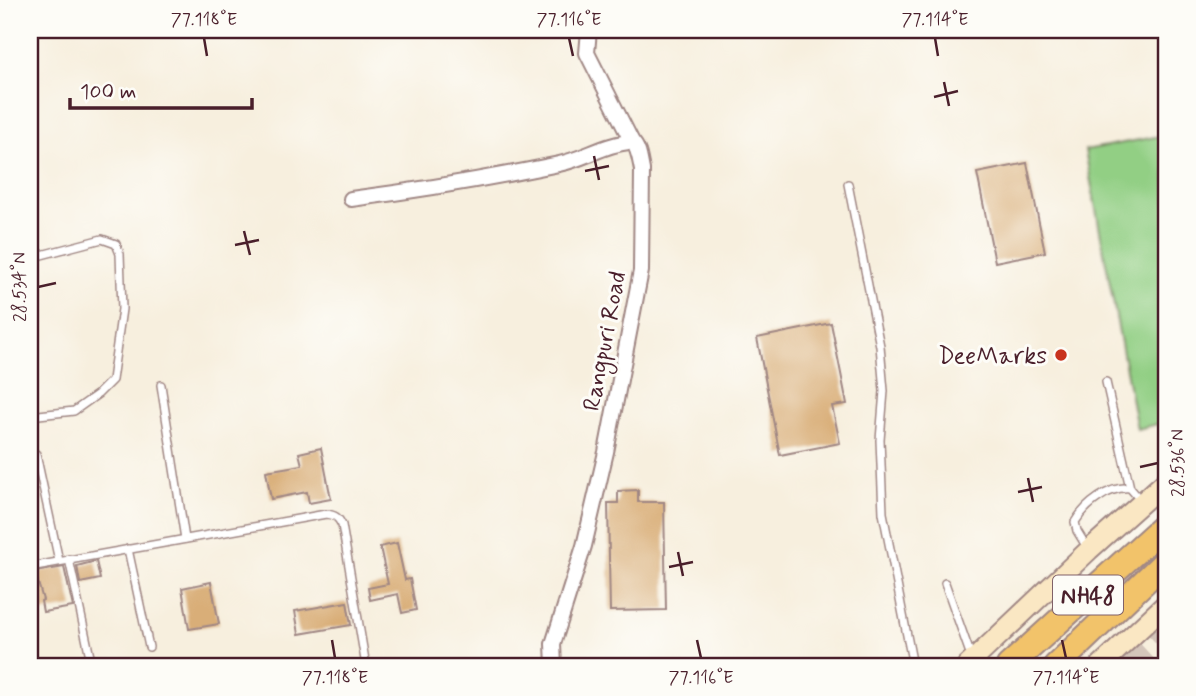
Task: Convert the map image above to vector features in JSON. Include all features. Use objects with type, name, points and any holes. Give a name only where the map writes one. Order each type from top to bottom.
[{"type":"highway","name":"NH48","points":[[1009,666],[1166,524]]},
{"type":"highway","name":"NH48","points":[[1056,666],[1166,561]]},
{"type":"main road","points":[[970,663],[1089,550],[1136,495],[1166,481]]},
{"type":"main road","points":[[1100,666],[1166,604]]},
{"type":"street","name":"Rangpuri Road","points":[[554,666],[553,644],[584,545],[606,452],[641,271],[642,170],[638,151],[587,53],[589,30]]},
{"type":"street","points":[[351,199],[560,164],[617,144],[632,142]]},
{"type":"lane","points":[[848,184],[880,346],[884,391],[880,440],[883,513],[913,666]]},
{"type":"lane","points":[[30,258],[102,239],[116,244],[120,254],[122,309],[114,372],[107,386],[74,411],[30,416]]},
{"type":"lane","points":[[1106,382],[1136,495]]},
{"type":"lane","points":[[161,385],[186,538]]},
{"type":"lane","points":[[36,454],[59,561]]},
{"type":"lane","points":[[1089,550],[1074,522],[1079,514],[1088,505],[1122,487],[1136,495]]},
{"type":"lane","points":[[30,567],[326,514],[339,517],[366,666]]},
{"type":"lane","points":[[128,549],[149,647]]},
{"type":"lane","points":[[69,559],[92,666]]},
{"type":"lane","points":[[946,583],[970,663]]},
{"type":"green space","points":[[1166,135],[1166,422],[1137,429],[1085,150]]},
{"type":"building","points":[[1027,163],[1045,252],[995,262],[977,173]]},
{"type":"building","points":[[831,323],[847,404],[832,406],[840,443],[780,455],[757,338]]},
{"type":"building","points":[[321,448],[331,499],[309,503],[307,492],[271,499],[266,471],[302,465],[299,453]]},
{"type":"building","points":[[638,490],[638,502],[664,502],[666,610],[610,611],[608,503],[618,503],[618,491]]},
{"type":"building","points":[[397,543],[405,580],[410,579],[416,610],[402,613],[398,594],[370,600],[368,588],[388,584],[380,547]]},
{"type":"building","points":[[96,561],[100,579],[80,583],[77,566]]},
{"type":"building","points":[[64,567],[73,607],[43,612],[43,600],[35,572]]},
{"type":"building","points":[[211,582],[219,624],[189,629],[182,588]]},
{"type":"building","points":[[347,602],[351,625],[299,634],[295,611]]},
{"type":"tunnel","points":[[1128,666],[1166,631]]},
{"type":"place","name":"DeeMarks","points":[[1061,355]]}]
